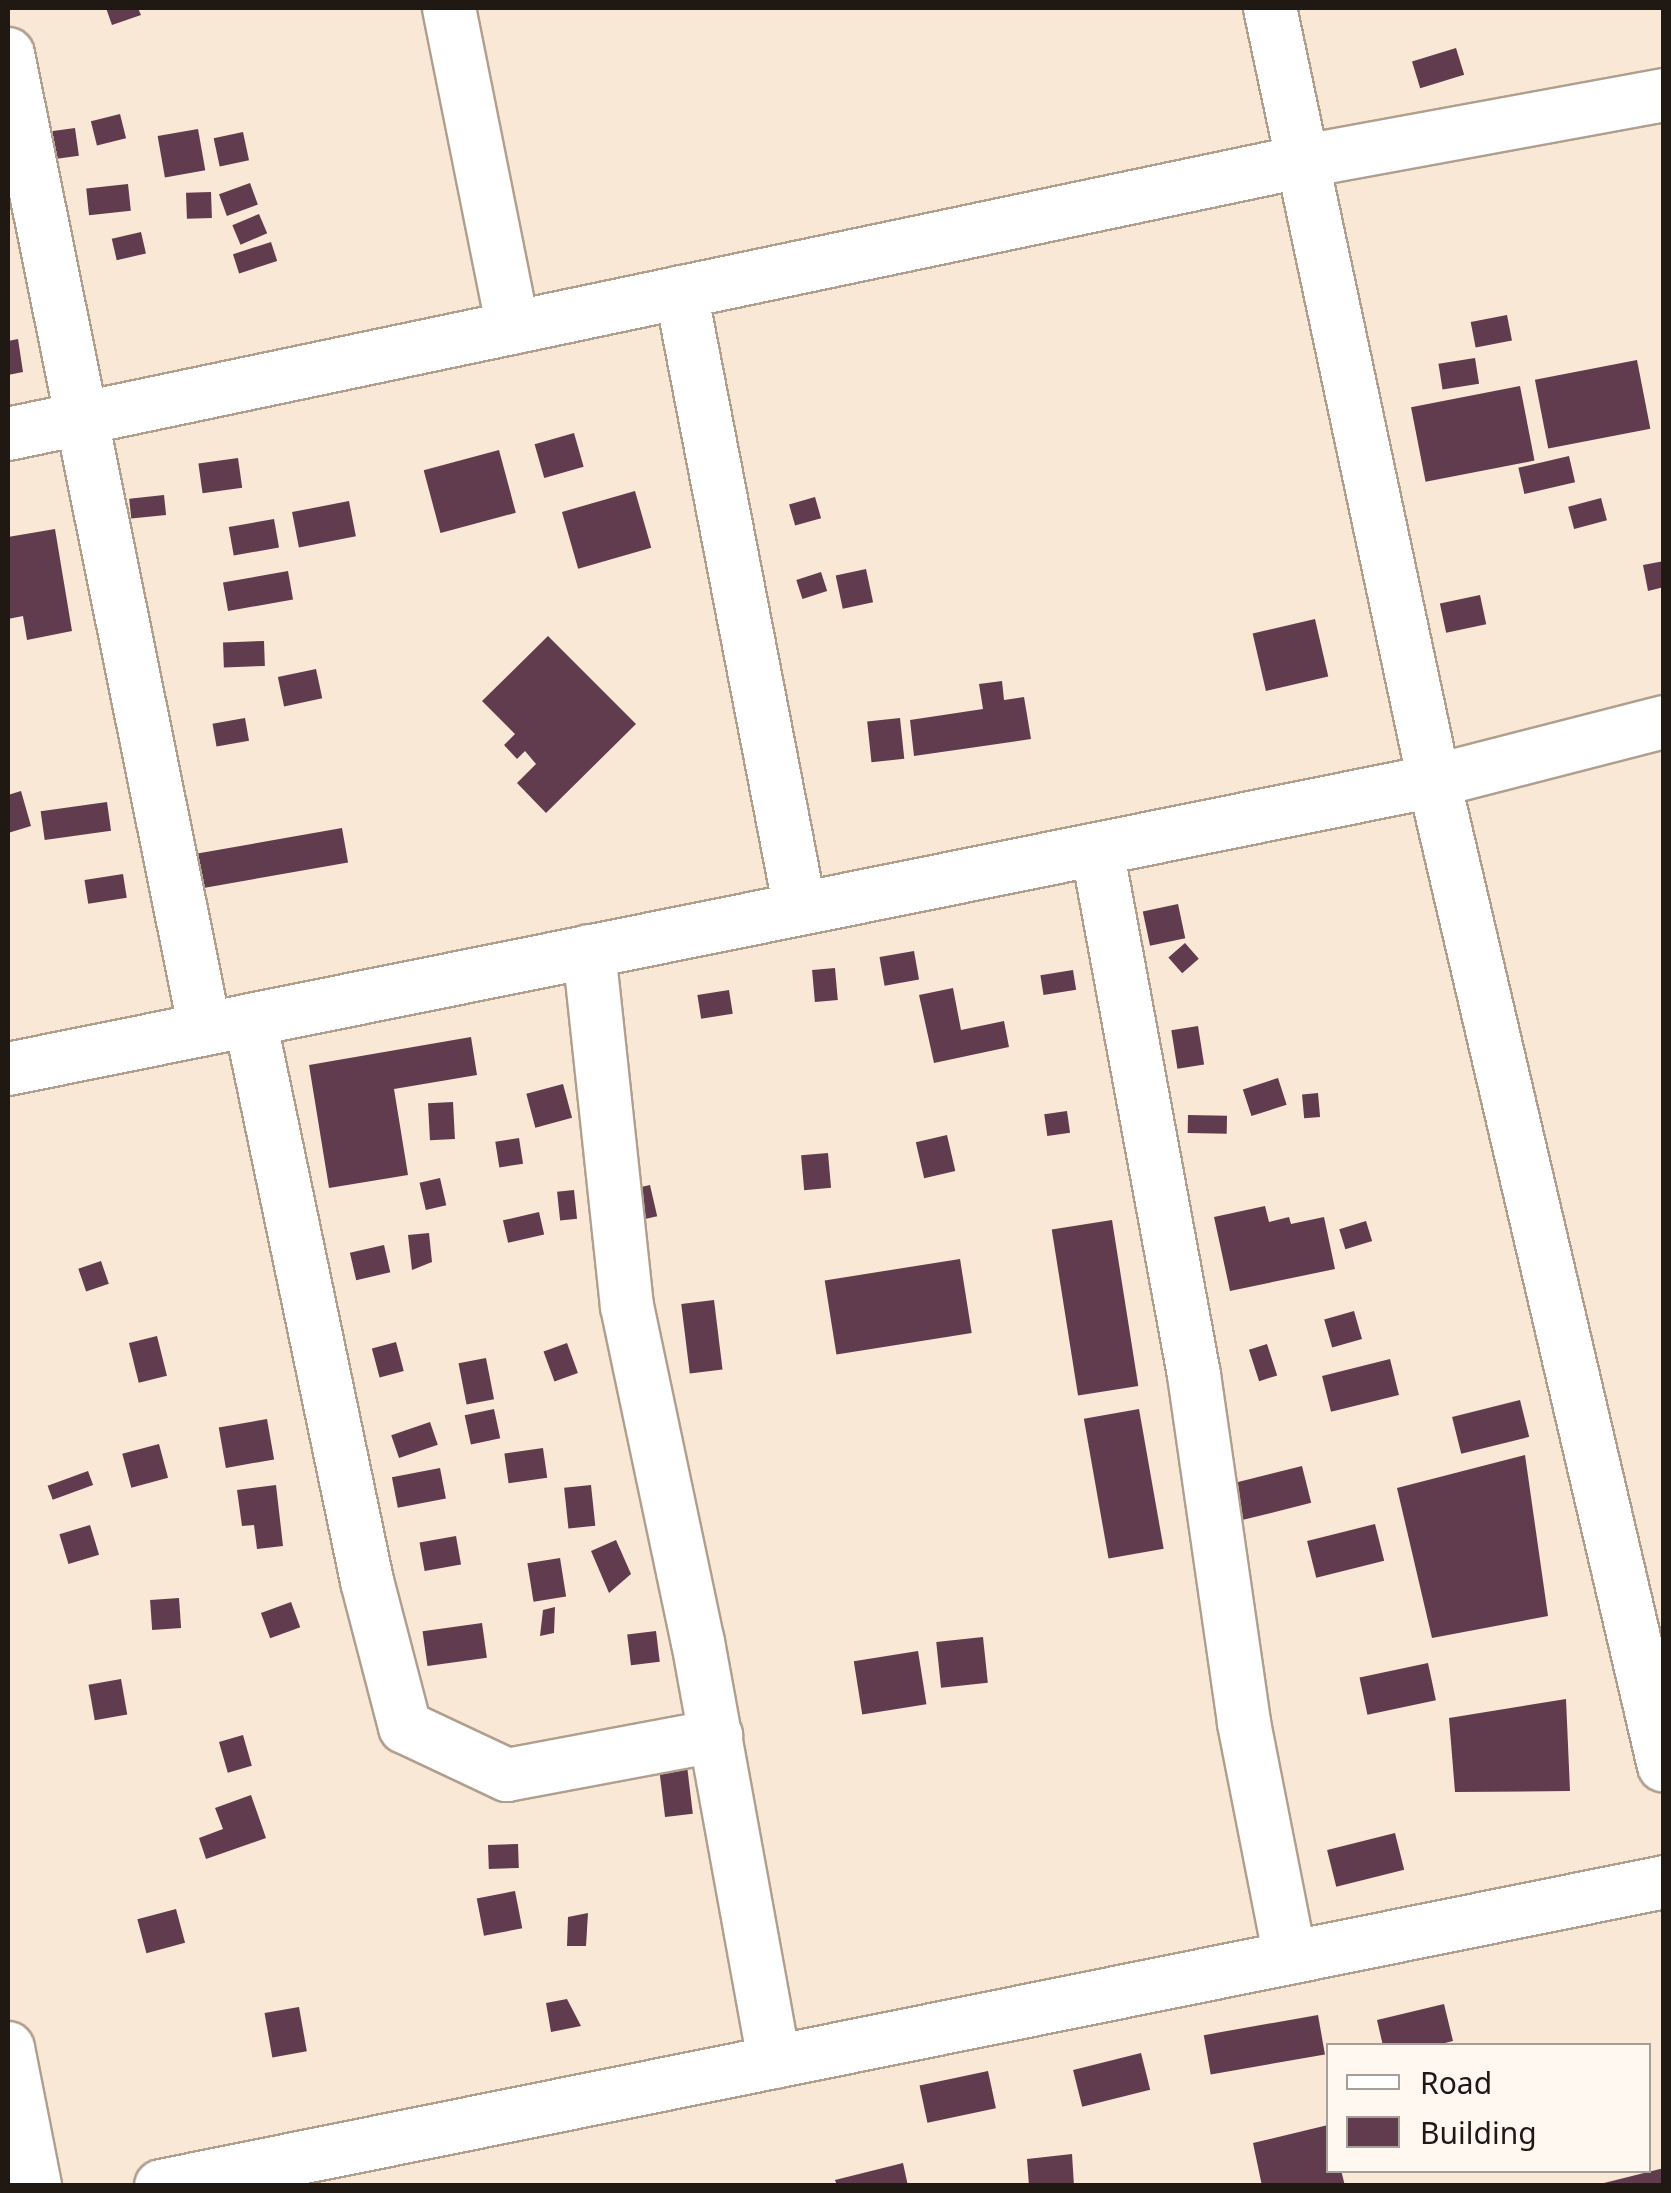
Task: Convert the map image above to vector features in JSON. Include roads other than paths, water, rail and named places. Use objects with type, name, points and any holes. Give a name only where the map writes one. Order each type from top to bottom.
[{"type":"street","points":[[449,8],[513,328]]},
{"type":"street","points":[[1270,8],[1434,781],[1664,1766]]},
{"type":"street","points":[[8,54],[80,419],[227,1024],[405,1727],[507,1775],[716,1736]]},
{"type":"street","points":[[8,434],[1304,161],[1664,95]]},
{"type":"street","points":[[681,292],[800,908]]},
{"type":"street","points":[[8,1069],[1434,781],[1664,722]]},
{"type":"street","points":[[1097,849],[1194,1375],[1244,1722],[1290,1958]]},
{"type":"street","points":[[589,951],[627,1306],[716,1736],[774,2062]]},
{"type":"street","points":[[161,2186],[1664,1882]]},
{"type":"street","points":[[8,2048],[35,2186]]}]
